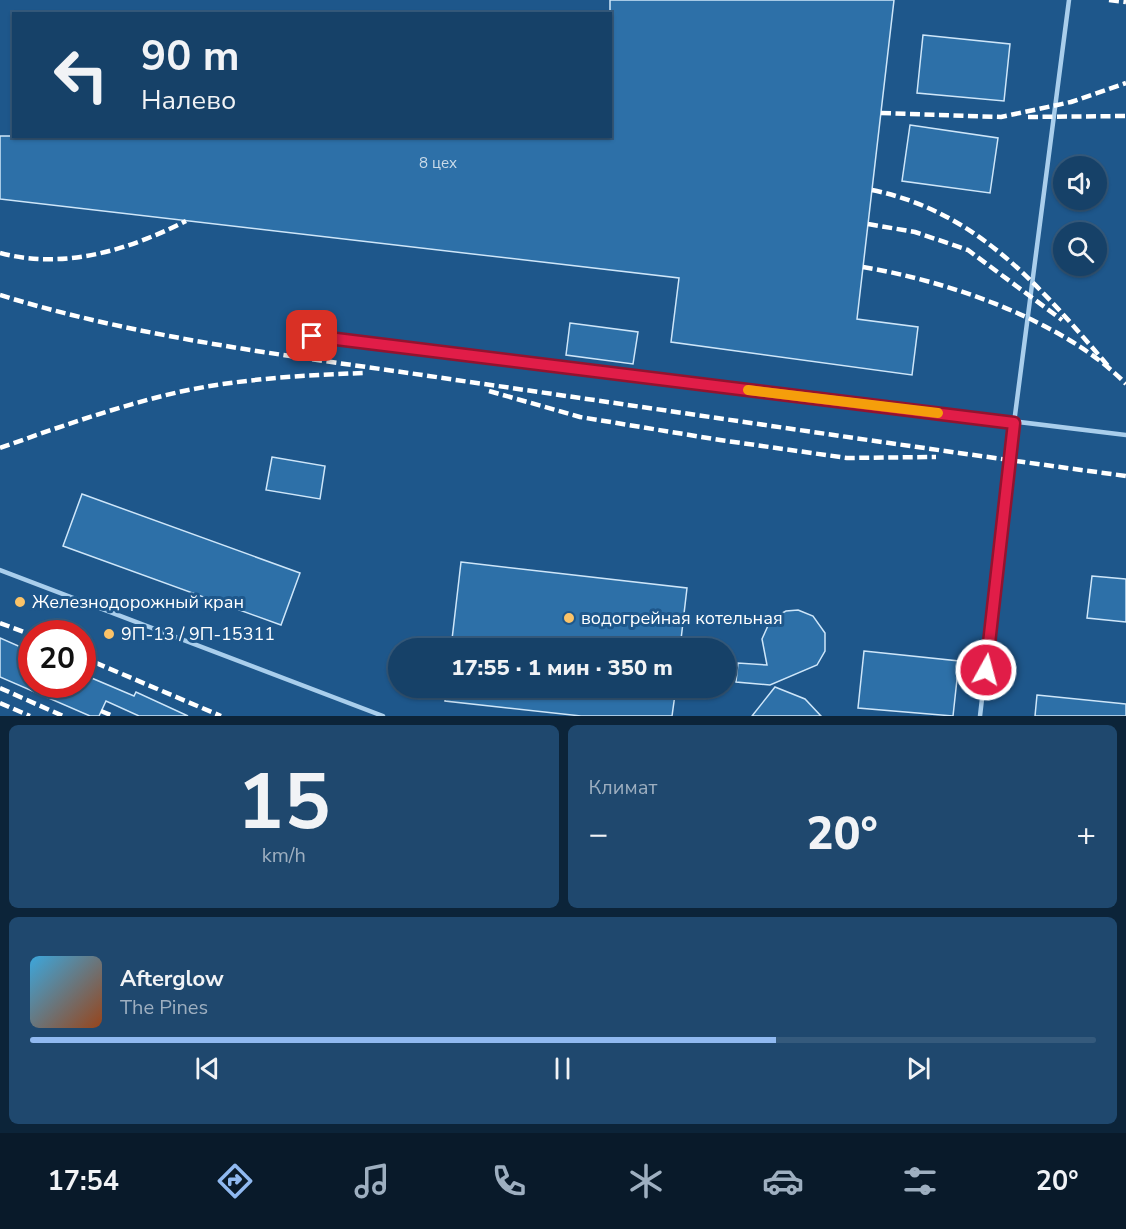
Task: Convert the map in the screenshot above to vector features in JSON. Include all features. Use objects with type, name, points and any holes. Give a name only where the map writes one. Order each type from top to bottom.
[{"type":"lane","points":[[980,716],[1014,423],[1069,0]]},
{"type":"lane","points":[[312,336],[1126,435]]},
{"type":"lane","points":[[0,570],[382,716]]},
{"type":"building","points":[[610,0],[894,0],[857,319],[918,327],[912,375],[671,342],[679,278],[0,199],[0,136],[12,136],[12,138],[612,138],[612,12],[610,12]]},
{"type":"building","points":[[923,35],[1010,44],[1004,101],[917,93]]},
{"type":"building","points":[[910,125],[998,138],[990,193],[902,181]]},
{"type":"building","points":[[570,323],[638,332],[633,364],[566,355]]},
{"type":"building","points":[[272,457],[325,466],[320,499],[266,490]]},
{"type":"building","points":[[82,494],[300,573],[281,625],[63,546]]},
{"type":"building","name":"водогрейная котельная","points":[[461,562],[687,588],[681,638],[452,638]]},
{"type":"building","points":[[1092,576],[1126,579],[1126,622],[1087,618]]},
{"type":"building","points":[[798,610],[813,616],[825,633],[825,651],[817,665],[770,685],[736,682],[738,663],[767,665],[762,639],[771,619],[786,611]]},
{"type":"building","points":[[0,638],[18,646],[18,685],[0,677]]},
{"type":"building","points":[[864,651],[959,661],[953,716],[858,708]]},
{"type":"building","points":[[96,680],[134,696],[136,692],[188,716],[139,716],[106,701],[99,716],[90,716],[48,698],[96,698]]},
{"type":"building","points":[[775,687],[805,699],[821,716],[752,716]]},
{"type":"building","points":[[1037,695],[1126,704],[1126,716],[1035,716]]},
{"type":"building","points":[[445,698],[674,698],[672,716],[581,716],[445,701]]},
{"type":"railway","points":[[1109,0],[1126,2]]},
{"type":"railway","points":[[881,113],[1001,117],[1071,102],[1126,83]]},
{"type":"railway","points":[[1028,117],[1126,116]]},
{"type":"railway","points":[[872,190],[910,201],[945,216],[976,235],[1032,282],[1109,367]]},
{"type":"railway","points":[[0,253],[24,258],[48,259],[96,254],[142,241],[186,221]]},
{"type":"railway","points":[[868,224],[915,232],[968,250],[1062,320]]},
{"type":"railway","points":[[863,267],[931,282],[1004,307],[1071,341],[1101,361],[1126,384]]},
{"type":"railway","points":[[0,295],[112,324],[226,346],[1126,476]]},
{"type":"railway","points":[[0,448],[111,410],[179,392],[271,378],[365,373]]},
{"type":"railway","points":[[489,391],[580,417],[720,440],[847,458],[936,457]]},
{"type":"railway","points":[[0,623],[18,630]]},
{"type":"railway","points":[[96,663],[221,716]]},
{"type":"railway","points":[[0,688],[63,716]]},
{"type":"railway","points":[[0,703],[30,716]]},
{"type":"railway","points":[[101,711],[113,716]]},
{"type":"slow traffic","points":[[748,390],[938,413]]},
{"type":"place","name":"Железнодорожный кран","points":[[20,602]]},
{"type":"place","name":"водогрейная котельная","points":[[569,618]]},
{"type":"place","name":"9П-13 / 9П-15311","points":[[109,634]]},
{"type":"route","points":[[312,336],[1014,423],[986,670]]}]
